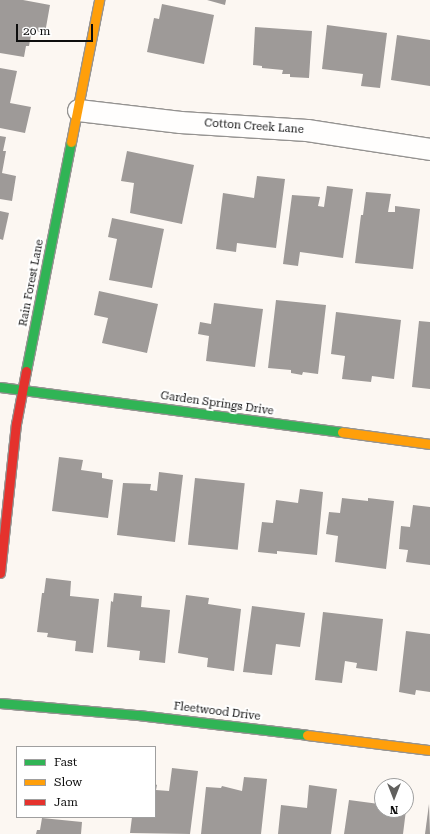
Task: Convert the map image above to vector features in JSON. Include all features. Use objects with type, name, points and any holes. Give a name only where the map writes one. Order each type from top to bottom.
[{"type":"street","name":"Rain Forest Lane","points":[[0,573],[16,424],[24,390],[99,0]]},
{"type":"street","name":"Cotton Creek Lane","points":[[78,110],[180,122],[307,130],[430,149]]},
{"type":"street","name":"Garden Springs Drive","points":[[0,387],[430,444]]},
{"type":"street","name":"Fleetwood Drive","points":[[0,703],[138,715],[430,750]]},
{"type":"building","points":[[0,0],[23,0],[50,5],[45,33],[32,30],[29,46],[26,46],[24,57],[0,53]]},
{"type":"building","points":[[207,0],[226,0],[225,5]]},
{"type":"building","points":[[162,4],[214,15],[204,64],[147,52],[154,18],[159,19]]},
{"type":"building","points":[[327,25],[387,33],[380,88],[361,86],[363,74],[322,69]]},
{"type":"building","points":[[255,27],[312,31],[309,78],[290,77],[290,74],[282,74],[283,70],[262,68],[262,66],[253,65]]},
{"type":"building","points":[[397,35],[430,40],[430,86],[391,80]]},
{"type":"building","points":[[0,68],[17,71],[10,103],[31,107],[25,133],[0,128]]},
{"type":"building","points":[[0,136],[6,137],[3,151],[6,151],[2,173],[16,176],[12,201],[0,199]]},
{"type":"building","points":[[127,151],[194,165],[182,224],[130,213],[134,183],[121,181]]},
{"type":"building","points":[[257,176],[285,179],[276,248],[237,243],[236,252],[216,249],[223,193],[254,198]]},
{"type":"building","points":[[327,186],[353,189],[343,258],[300,252],[298,266],[283,264],[292,195],[320,197],[318,206],[324,207]]},
{"type":"building","points":[[366,192],[391,194],[388,212],[395,212],[395,206],[420,209],[413,269],[355,263],[361,215],[363,215]]},
{"type":"building","points":[[0,211],[9,213],[3,240],[0,239]]},
{"type":"building","points":[[112,218],[164,229],[152,288],[109,280],[117,239],[108,237]]},
{"type":"building","points":[[99,291],[158,304],[147,353],[102,343],[108,318],[94,315]]},
{"type":"building","points":[[276,300],[326,305],[318,374],[303,372],[302,375],[291,373],[291,370],[268,368]]},
{"type":"building","points":[[214,303],[263,309],[255,367],[206,361],[209,336],[198,334],[200,322],[211,324]]},
{"type":"building","points":[[336,312],[401,320],[394,379],[372,376],[371,382],[342,379],[345,356],[331,354]]},
{"type":"building","points":[[419,321],[430,322],[430,389],[412,387]]},
{"type":"building","points":[[59,457],[83,460],[81,470],[102,473],[102,478],[113,480],[108,518],[52,511]]},
{"type":"building","points":[[159,472],[183,475],[175,542],[117,535],[123,483],[151,484],[150,490],[157,491]]},
{"type":"building","points":[[195,478],[245,483],[238,550],[188,545]]},
{"type":"building","points":[[300,489],[323,492],[317,555],[277,551],[277,554],[258,552],[262,522],[273,523],[276,500],[298,503]]},
{"type":"building","points":[[342,498],[368,501],[368,498],[394,501],[386,569],[335,562],[338,536],[326,534],[329,512],[340,513]]},
{"type":"building","points":[[413,505],[430,507],[430,565],[406,562],[408,550],[399,549],[401,526],[410,527]]},
{"type":"building","points":[[46,578],[71,581],[70,596],[99,599],[93,653],[75,651],[76,641],[47,637],[48,633],[37,632],[42,593],[44,593]]},
{"type":"building","points":[[114,593],[142,596],[141,607],[170,610],[165,663],[139,660],[140,651],[107,647],[111,601],[113,602]]},
{"type":"building","points":[[186,595],[209,598],[208,604],[241,609],[234,671],[207,667],[208,658],[178,653]]},
{"type":"building","points":[[252,606],[305,613],[300,647],[276,644],[272,675],[243,672]]},
{"type":"building","points":[[323,612],[383,619],[377,671],[356,668],[357,663],[345,661],[342,683],[315,680]]},
{"type":"building","points":[[406,631],[430,634],[430,692],[416,690],[415,695],[399,692]]},
{"type":"building","points":[[172,768],[198,771],[190,834],[130,833],[132,818],[156,818],[156,790],[169,791]]},
{"type":"building","points":[[244,777],[267,779],[261,834],[201,834],[206,787],[221,788],[222,786],[242,791]]},
{"type":"building","points":[[309,785],[337,789],[331,834],[278,834],[281,805],[307,808]]},
{"type":"building","points":[[349,800],[374,803],[374,818],[405,818],[403,834],[344,834]]},
{"type":"building","points":[[429,804],[430,834],[425,834]]},
{"type":"building","points":[[42,818],[82,822],[81,834],[36,834],[37,830],[40,830]]},
{"type":"traffic: fast","points":[[26,371],[71,142]]},
{"type":"traffic: fast","points":[[0,387],[342,432]]},
{"type":"traffic: fast","points":[[0,703],[138,715],[307,735]]},
{"type":"traffic: slow","points":[[71,142],[99,0]]},
{"type":"traffic: slow","points":[[342,432],[430,444]]},
{"type":"traffic: slow","points":[[307,735],[430,750]]},
{"type":"traffic: jam","points":[[0,573],[16,424],[26,371]]}]
